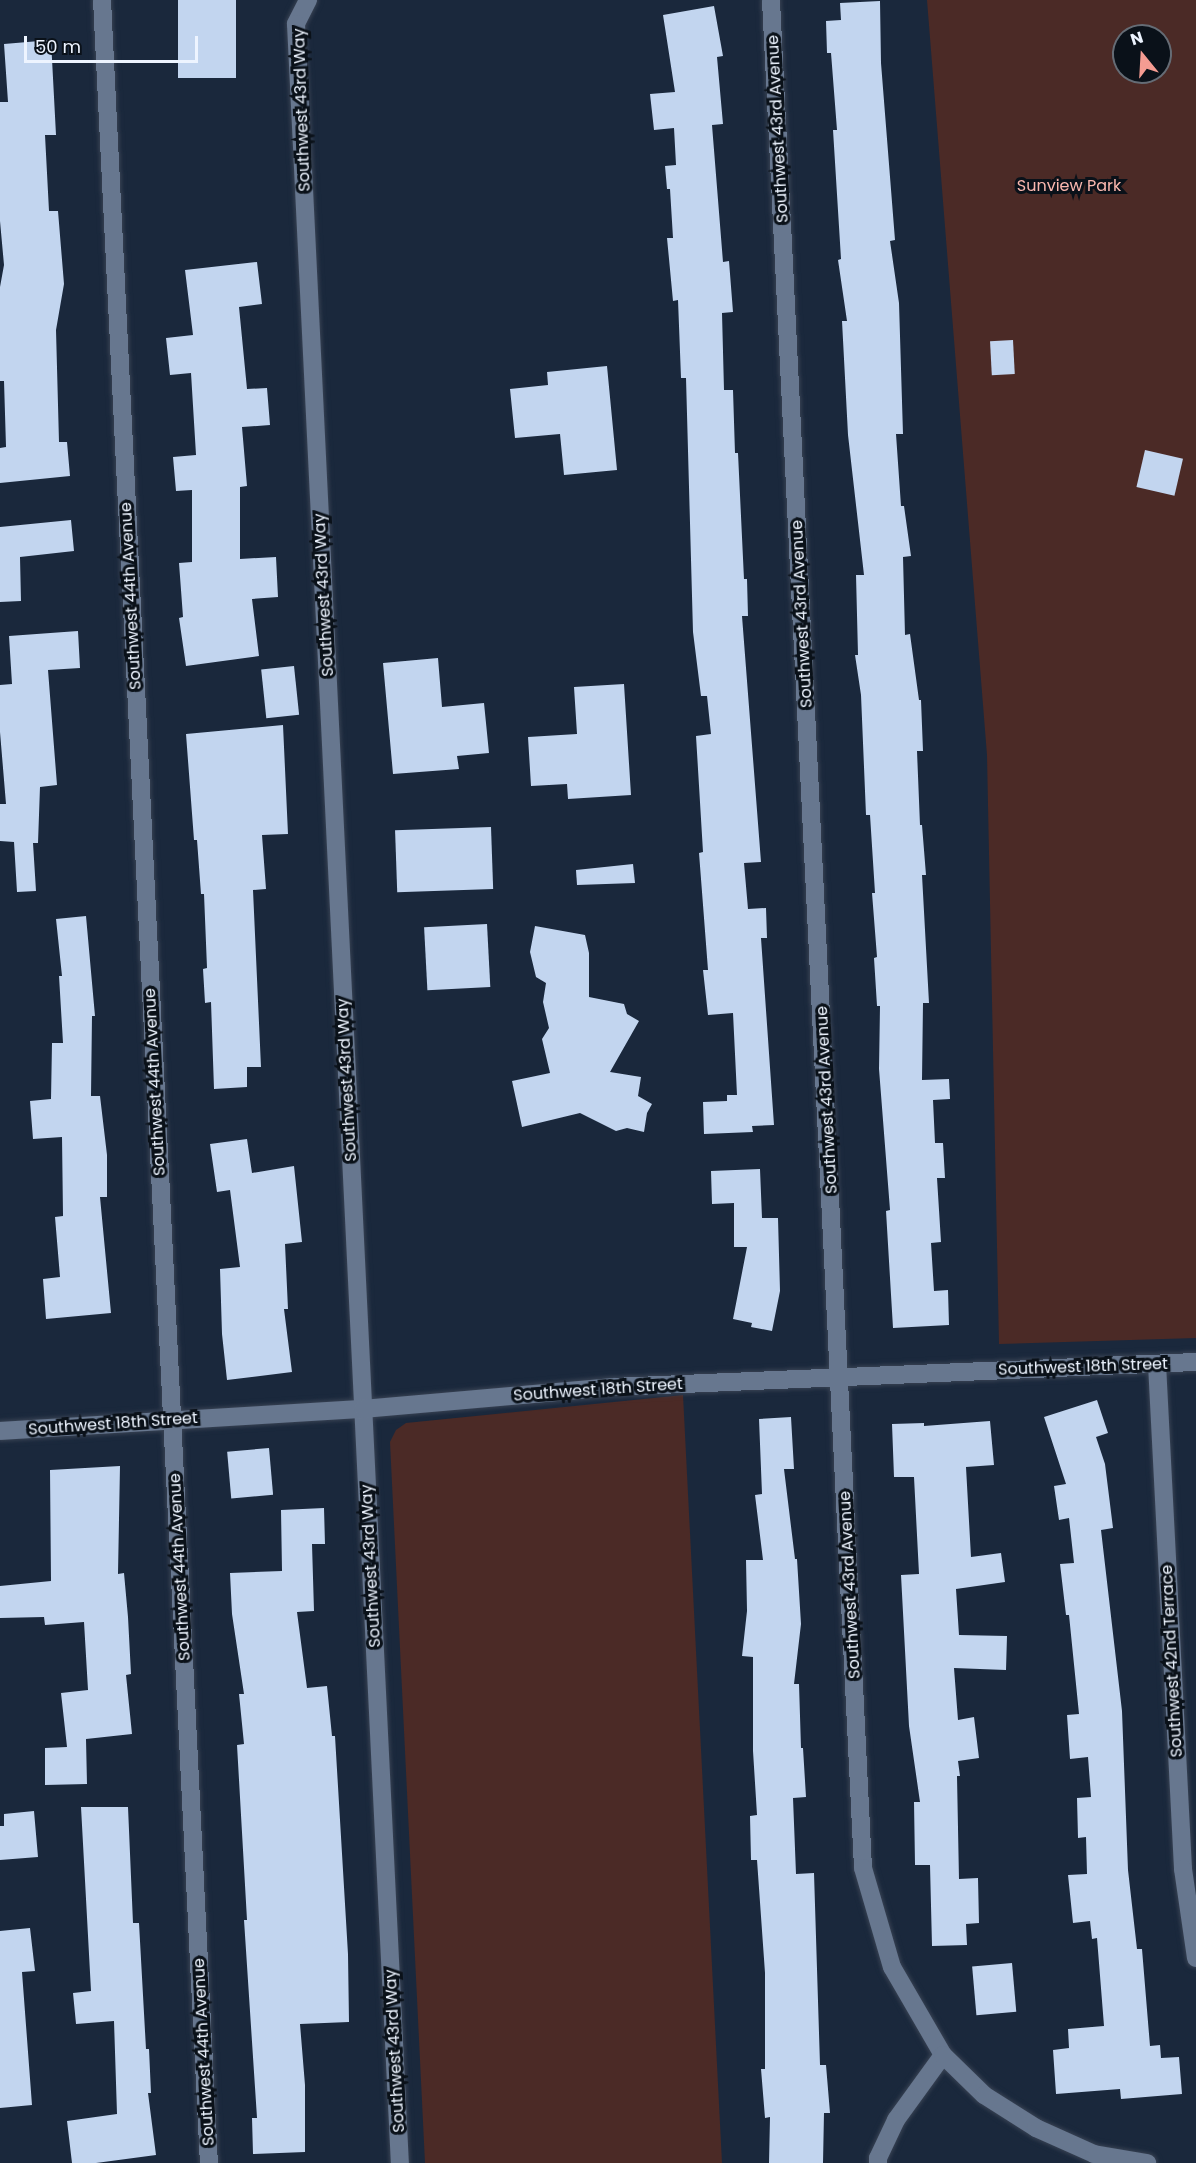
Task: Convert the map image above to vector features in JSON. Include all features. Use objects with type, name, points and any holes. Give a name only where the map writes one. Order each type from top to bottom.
[{"type":"street","name":"Southwest 44th Avenue","points":[[102,0],[209,2163]]},
{"type":"street","name":"Southwest 43rd Way","points":[[308,0],[296,24],[400,2163]]},
{"type":"street","name":"Southwest 43rd Avenue","points":[[771,0],[863,1868],[892,1967],[943,2055],[984,2095],[1036,2128],[1094,2154],[1147,2163]]},
{"type":"street","name":"Southwest 18th Street","points":[[0,1431],[363,1409],[613,1388],[840,1376],[1196,1362]]},
{"type":"street","name":"Southwest 42nd Terrace","points":[[1157,1364],[1183,1869],[1196,1958]]},
{"type":"street","points":[[878,2163],[878,2158],[896,2120],[943,2055]]},
{"type":"green space","name":"Sunview Park","points":[[927,0],[1196,0],[1196,1338],[999,1344],[987,755]]},
{"type":"green space","points":[[683,1395],[722,2163],[425,2163],[390,1442],[396,1430],[406,1423]]},
{"type":"building","points":[[178,0],[236,0],[236,78],[178,78]]},
{"type":"building","points":[[880,1],[881,63],[895,240],[890,241],[899,303],[903,434],[896,434],[901,506],[904,506],[911,556],[903,557],[905,635],[910,634],[919,700],[921,700],[923,751],[917,751],[920,825],[922,825],[926,875],[922,875],[929,1003],[923,1003],[922,1080],[949,1079],[950,1099],[933,1100],[935,1143],[943,1143],[945,1178],[937,1178],[941,1242],[931,1243],[934,1291],[948,1290],[949,1325],[893,1328],[886,1211],[890,1210],[879,1069],[880,1006],[877,1006],[874,958],[877,957],[872,893],[875,893],[870,815],[866,815],[861,695],[855,655],[858,655],[856,575],[864,575],[848,435],[842,321],[847,321],[838,260],[841,259],[833,130],[837,130],[831,53],[827,53],[826,21],[841,20],[840,3]]},
{"type":"building","points":[[714,6],[723,56],[717,57],[723,124],[712,125],[723,262],[729,261],[733,312],[722,313],[724,390],[733,390],[735,453],[738,453],[748,616],[742,616],[761,862],[744,863],[748,909],[766,908],[767,938],[761,938],[774,1125],[752,1126],[753,1132],[704,1134],[703,1102],[727,1101],[727,1095],[737,1095],[733,1013],[708,1015],[703,970],[708,970],[699,853],[703,852],[696,736],[711,734],[707,696],[701,696],[693,632],[686,378],[681,378],[678,300],[673,301],[667,238],[673,238],[670,189],[667,189],[665,166],[676,165],[674,128],[654,130],[650,94],[675,92],[663,15]]},
{"type":"building","points":[[51,40],[56,135],[45,135],[49,211],[58,211],[64,284],[56,330],[59,442],[67,442],[70,476],[0,483],[0,448],[6,447],[4,381],[0,381],[0,287],[4,265],[0,221],[0,102],[8,102],[4,44]]},
{"type":"building","points":[[257,262],[262,304],[239,307],[247,389],[267,388],[270,425],[242,427],[247,486],[240,487],[240,559],[276,557],[278,597],[252,599],[259,656],[186,666],[179,618],[183,617],[179,563],[192,562],[192,490],[176,491],[173,457],[196,455],[191,373],[170,375],[166,338],[193,335],[185,270]]},
{"type":"building","points":[[1013,340],[1015,374],[992,375],[990,341]]},
{"type":"building","points":[[607,366],[617,470],[564,475],[560,434],[515,438],[510,389],[548,385],[547,372]]},
{"type":"building","points":[[1145,450],[1183,459],[1174,496],[1136,487]]},
{"type":"building","points":[[71,520],[74,551],[20,557],[21,601],[0,602],[0,527]]},
{"type":"building","points":[[78,631],[80,668],[48,670],[57,785],[40,787],[38,843],[33,843],[36,891],[17,892],[14,842],[0,841],[0,804],[6,804],[0,732],[0,685],[12,684],[9,636]]},
{"type":"building","points":[[438,658],[442,707],[484,703],[489,753],[457,756],[459,769],[393,774],[383,663]]},
{"type":"building","points":[[294,666],[299,715],[266,718],[261,669]]},
{"type":"building","points":[[624,684],[631,795],[568,799],[567,784],[531,786],[528,737],[577,734],[574,687]]},
{"type":"building","points":[[283,725],[288,834],[262,835],[266,889],[253,890],[261,1067],[247,1067],[247,1087],[214,1089],[211,1002],[205,1003],[203,969],[207,968],[204,894],[201,894],[197,840],[194,840],[186,734]]},
{"type":"building","points":[[491,827],[493,889],[397,892],[395,830]]},
{"type":"building","points":[[633,864],[635,883],[577,885],[576,870]]},
{"type":"building","points":[[86,916],[95,1016],[92,1016],[91,1096],[100,1096],[107,1155],[107,1197],[100,1197],[111,1313],[46,1319],[43,1279],[60,1277],[55,1217],[63,1216],[62,1137],[33,1139],[30,1101],[51,1099],[52,1043],[63,1043],[59,976],[62,976],[56,919]]},
{"type":"building","points":[[487,924],[490,987],[427,990],[424,927]]},
{"type":"building","points":[[535,926],[585,935],[589,953],[589,997],[624,1004],[627,1014],[639,1021],[610,1072],[641,1077],[638,1096],[652,1104],[647,1113],[644,1132],[627,1128],[616,1131],[580,1113],[522,1127],[512,1081],[550,1073],[542,1039],[549,1028],[543,1002],[546,983],[536,977],[530,952]]},
{"type":"building","points":[[247,1139],[252,1173],[294,1166],[302,1242],[285,1244],[288,1309],[284,1309],[292,1372],[227,1380],[222,1334],[220,1269],[240,1267],[230,1190],[217,1192],[210,1144]]},
{"type":"building","points":[[760,1169],[762,1218],[778,1218],[780,1291],[772,1331],[751,1327],[752,1323],[733,1319],[747,1247],[734,1247],[734,1203],[712,1204],[711,1171]]},
{"type":"building","points":[[1097,1400],[1108,1433],[1096,1437],[1105,1464],[1113,1528],[1101,1530],[1122,1711],[1128,1870],[1137,1949],[1142,1949],[1150,2046],[1160,2045],[1161,2058],[1179,2057],[1182,2094],[1121,2099],[1120,2089],[1056,2094],[1053,2050],[1069,2048],[1068,2029],[1104,2026],[1097,1938],[1092,1939],[1090,1921],[1073,1923],[1068,1875],[1087,1874],[1086,1837],[1078,1838],[1077,1798],[1091,1797],[1088,1757],[1070,1759],[1067,1715],[1079,1714],[1069,1615],[1066,1615],[1060,1564],[1074,1563],[1069,1518],[1059,1520],[1054,1486],[1066,1484],[1044,1417]]},
{"type":"building","points":[[791,1417],[794,1469],[784,1469],[795,1559],[797,1559],[801,1624],[794,1684],[799,1684],[801,1748],[803,1748],[806,1797],[793,1798],[796,1874],[814,1873],[820,2065],[826,2065],[830,2113],[824,2113],[823,2163],[769,2163],[770,2117],[765,2118],[761,2069],[765,2069],[765,1973],[757,1860],[751,1860],[750,1816],[757,1815],[753,1751],[753,1657],[742,1656],[747,1611],[746,1560],[763,1560],[755,1495],[762,1494],[759,1419]]},
{"type":"building","points":[[990,1421],[994,1465],[966,1467],[971,1557],[1001,1553],[1005,1582],[956,1589],[959,1635],[1007,1636],[1006,1670],[954,1668],[958,1720],[974,1717],[979,1758],[958,1761],[960,1776],[957,1776],[959,1879],[978,1878],[979,1923],[966,1924],[967,1945],[932,1946],[930,1865],[915,1865],[914,1802],[920,1802],[909,1726],[901,1575],[919,1574],[914,1477],[894,1477],[892,1424],[924,1423],[924,1426]]},
{"type":"building","points":[[269,1448],[273,1495],[231,1498],[227,1452]]},
{"type":"building","points":[[120,1466],[118,1574],[124,1573],[128,1617],[131,1674],[126,1675],[132,1734],[86,1739],[87,1784],[45,1785],[45,1748],[67,1747],[61,1693],[88,1690],[84,1622],[45,1625],[44,1617],[0,1618],[0,1586],[51,1581],[50,1470]]},
{"type":"building","points":[[324,1508],[325,1544],[312,1544],[314,1611],[297,1612],[307,1688],[327,1686],[332,1736],[335,1736],[348,1954],[349,2022],[300,2024],[305,2085],[305,2152],[253,2154],[252,2118],[257,2118],[244,1920],[247,1920],[237,1745],[244,1744],[239,1694],[244,1694],[232,1614],[230,1573],[282,1571],[281,1510]]},
{"type":"building","points":[[81,1807],[128,1807],[133,1923],[139,1923],[146,2049],[149,2049],[151,2093],[148,2093],[156,2155],[96,2163],[72,2163],[67,2121],[117,2114],[114,2021],[76,2024],[73,1993],[91,1991]]},
{"type":"building","points":[[34,1811],[38,1857],[0,1860],[0,1826],[4,1826],[4,1814]]},
{"type":"building","points":[[30,1928],[35,1971],[22,1972],[32,2105],[0,2108],[0,1931]]},
{"type":"building","points":[[1012,1963],[1016,2012],[976,2015],[972,1966]]}]
